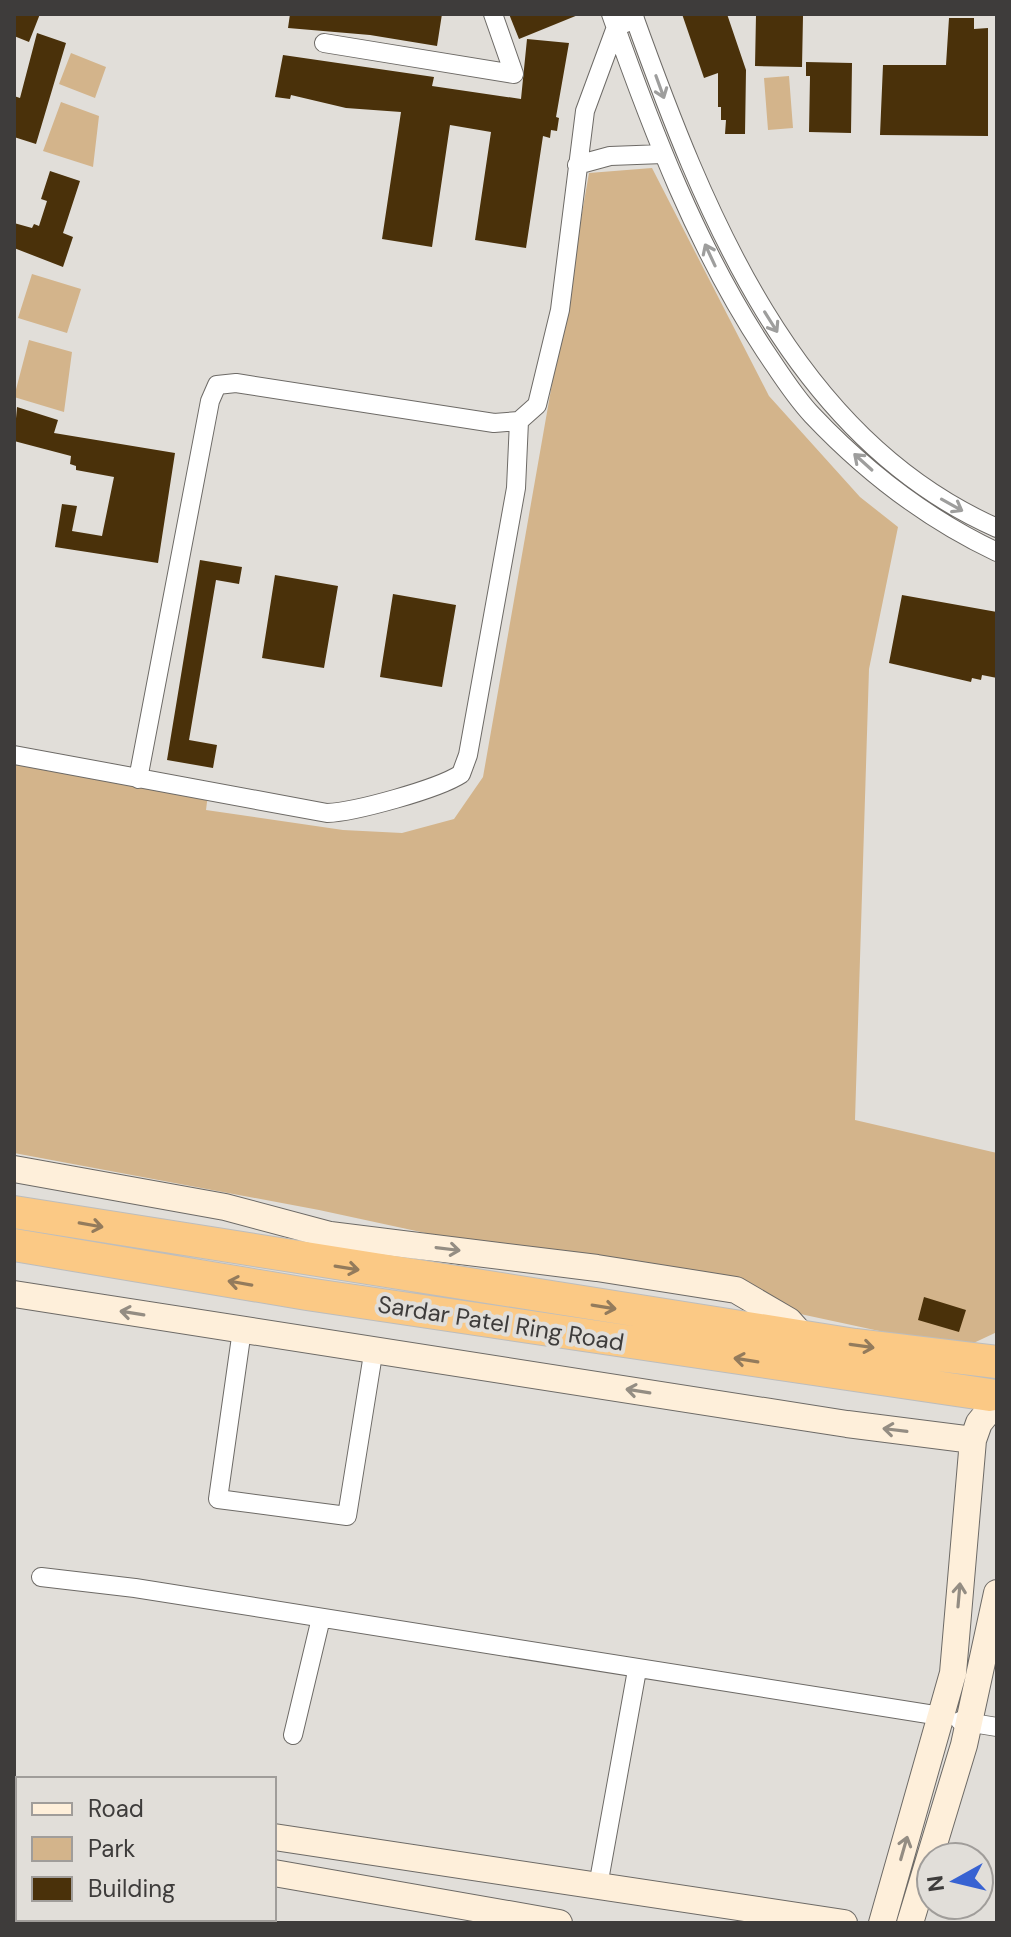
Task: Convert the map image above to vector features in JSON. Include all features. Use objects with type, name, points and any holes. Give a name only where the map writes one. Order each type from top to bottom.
[{"type":"highway","name":"Sardar Patel Ring Road","points":[[14,1212],[804,1338],[982,1361]]},
{"type":"highway","name":"Sardar Patel Ring Road","points":[[14,1245],[307,1294],[994,1398]]},
{"type":"street","points":[[324,43],[514,74],[493,14]]},
{"type":"street","points":[[613,21],[634,16],[671,118],[718,226],[743,275],[800,366],[832,405],[899,469],[940,498],[997,528]]},
{"type":"street","points":[[613,21],[663,154],[740,312],[811,415],[902,496],[934,519],[997,552]]},
{"type":"street","points":[[138,779],[190,498],[210,401],[217,385],[236,383],[494,423],[519,421],[537,405],[560,310],[585,111],[613,21]]},
{"type":"street","points":[[577,165],[610,156],[663,154]]},
{"type":"street","points":[[14,755],[327,813],[344,812],[427,790],[461,774],[468,755],[516,488],[519,421]]},
{"type":"street","points":[[14,1169],[225,1207],[330,1235],[597,1268],[736,1290],[789,1321],[804,1338]]},
{"type":"street","name":"Sardar Patel Ring Road","points":[[14,1294],[847,1424],[973,1440]]},
{"type":"street","points":[[242,1330],[218,1499],[347,1516],[374,1348]]},
{"type":"street","points":[[982,1361],[997,1347]]},
{"type":"street","points":[[910,1923],[954,1719],[953,1673],[973,1440],[994,1398]]},
{"type":"street","points":[[41,1577],[135,1588],[997,1727]]},
{"type":"street","points":[[882,1923],[997,1593]]},
{"type":"street","points":[[293,1735],[321,1618]]},
{"type":"street","points":[[598,1886],[637,1670]]},
{"type":"street","points":[[276,1837],[844,1923]]},
{"type":"street","points":[[276,1873],[559,1923]]},
{"type":"green space","points":[[71,53],[106,67],[95,98],[59,84]]},
{"type":"green space","points":[[789,76],[793,128],[768,130],[764,78]]},
{"type":"green space","points":[[61,102],[99,116],[93,167],[43,151]]},
{"type":"green space","points":[[652,168],[769,396],[860,497],[898,527],[869,669],[855,1120],[997,1153],[997,1332],[965,1347],[319,1210],[14,1153],[14,746],[209,786],[206,810],[343,830],[402,833],[454,819],[483,777],[589,173]]},
{"type":"green space","points":[[32,274],[81,289],[67,333],[18,318]]},
{"type":"green space","points":[[29,340],[72,352],[64,412],[14,397]]},
{"type":"building","points":[[14,14],[40,14],[29,42],[14,36]]},
{"type":"building","points":[[290,14],[442,14],[437,46],[370,35],[288,28]]},
{"type":"building","points":[[509,14],[578,14],[578,15],[519,39]]},
{"type":"building","points":[[682,14],[727,14],[746,70],[745,134],[725,134],[726,120],[721,120],[721,107],[718,107],[718,73],[704,78]]},
{"type":"building","points":[[756,15],[803,16],[802,67],[755,66]]},
{"type":"building","points":[[949,18],[974,18],[974,29],[988,28],[988,136],[880,135],[883,65],[946,65]]},
{"type":"building","points":[[37,33],[66,43],[36,144],[14,137],[14,96],[20,98]]},
{"type":"building","points":[[527,39],[569,43],[556,117],[559,118],[557,131],[551,130],[550,138],[543,136],[526,248],[475,240],[491,132],[450,125],[432,247],[382,239],[401,112],[346,108],[291,95],[290,99],[275,97],[283,55],[434,77],[432,86],[521,99]]},
{"type":"building","points":[[806,62],[852,63],[851,133],[809,132],[810,76],[806,76]]},
{"type":"building","points":[[50,171],[80,181],[63,233],[73,237],[63,267],[14,248],[14,223],[32,228],[34,224],[39,226],[47,201],[41,199]]},
{"type":"building","points":[[17,407],[58,420],[54,433],[175,453],[158,563],[55,547],[62,504],[77,506],[72,531],[102,536],[114,477],[76,470],[76,466],[70,464],[71,456],[14,441]]},
{"type":"building","points":[[200,560],[242,567],[239,584],[216,580],[189,740],[217,745],[213,768],[167,760]]},
{"type":"building","points":[[275,575],[338,586],[324,668],[262,658]]},
{"type":"building","points":[[393,594],[456,605],[442,687],[380,677]]},
{"type":"building","points":[[902,595],[997,612],[997,678],[982,675],[981,680],[972,678],[971,682],[889,663]]},
{"type":"building","points":[[924,1297],[966,1310],[959,1332],[918,1320]]}]
